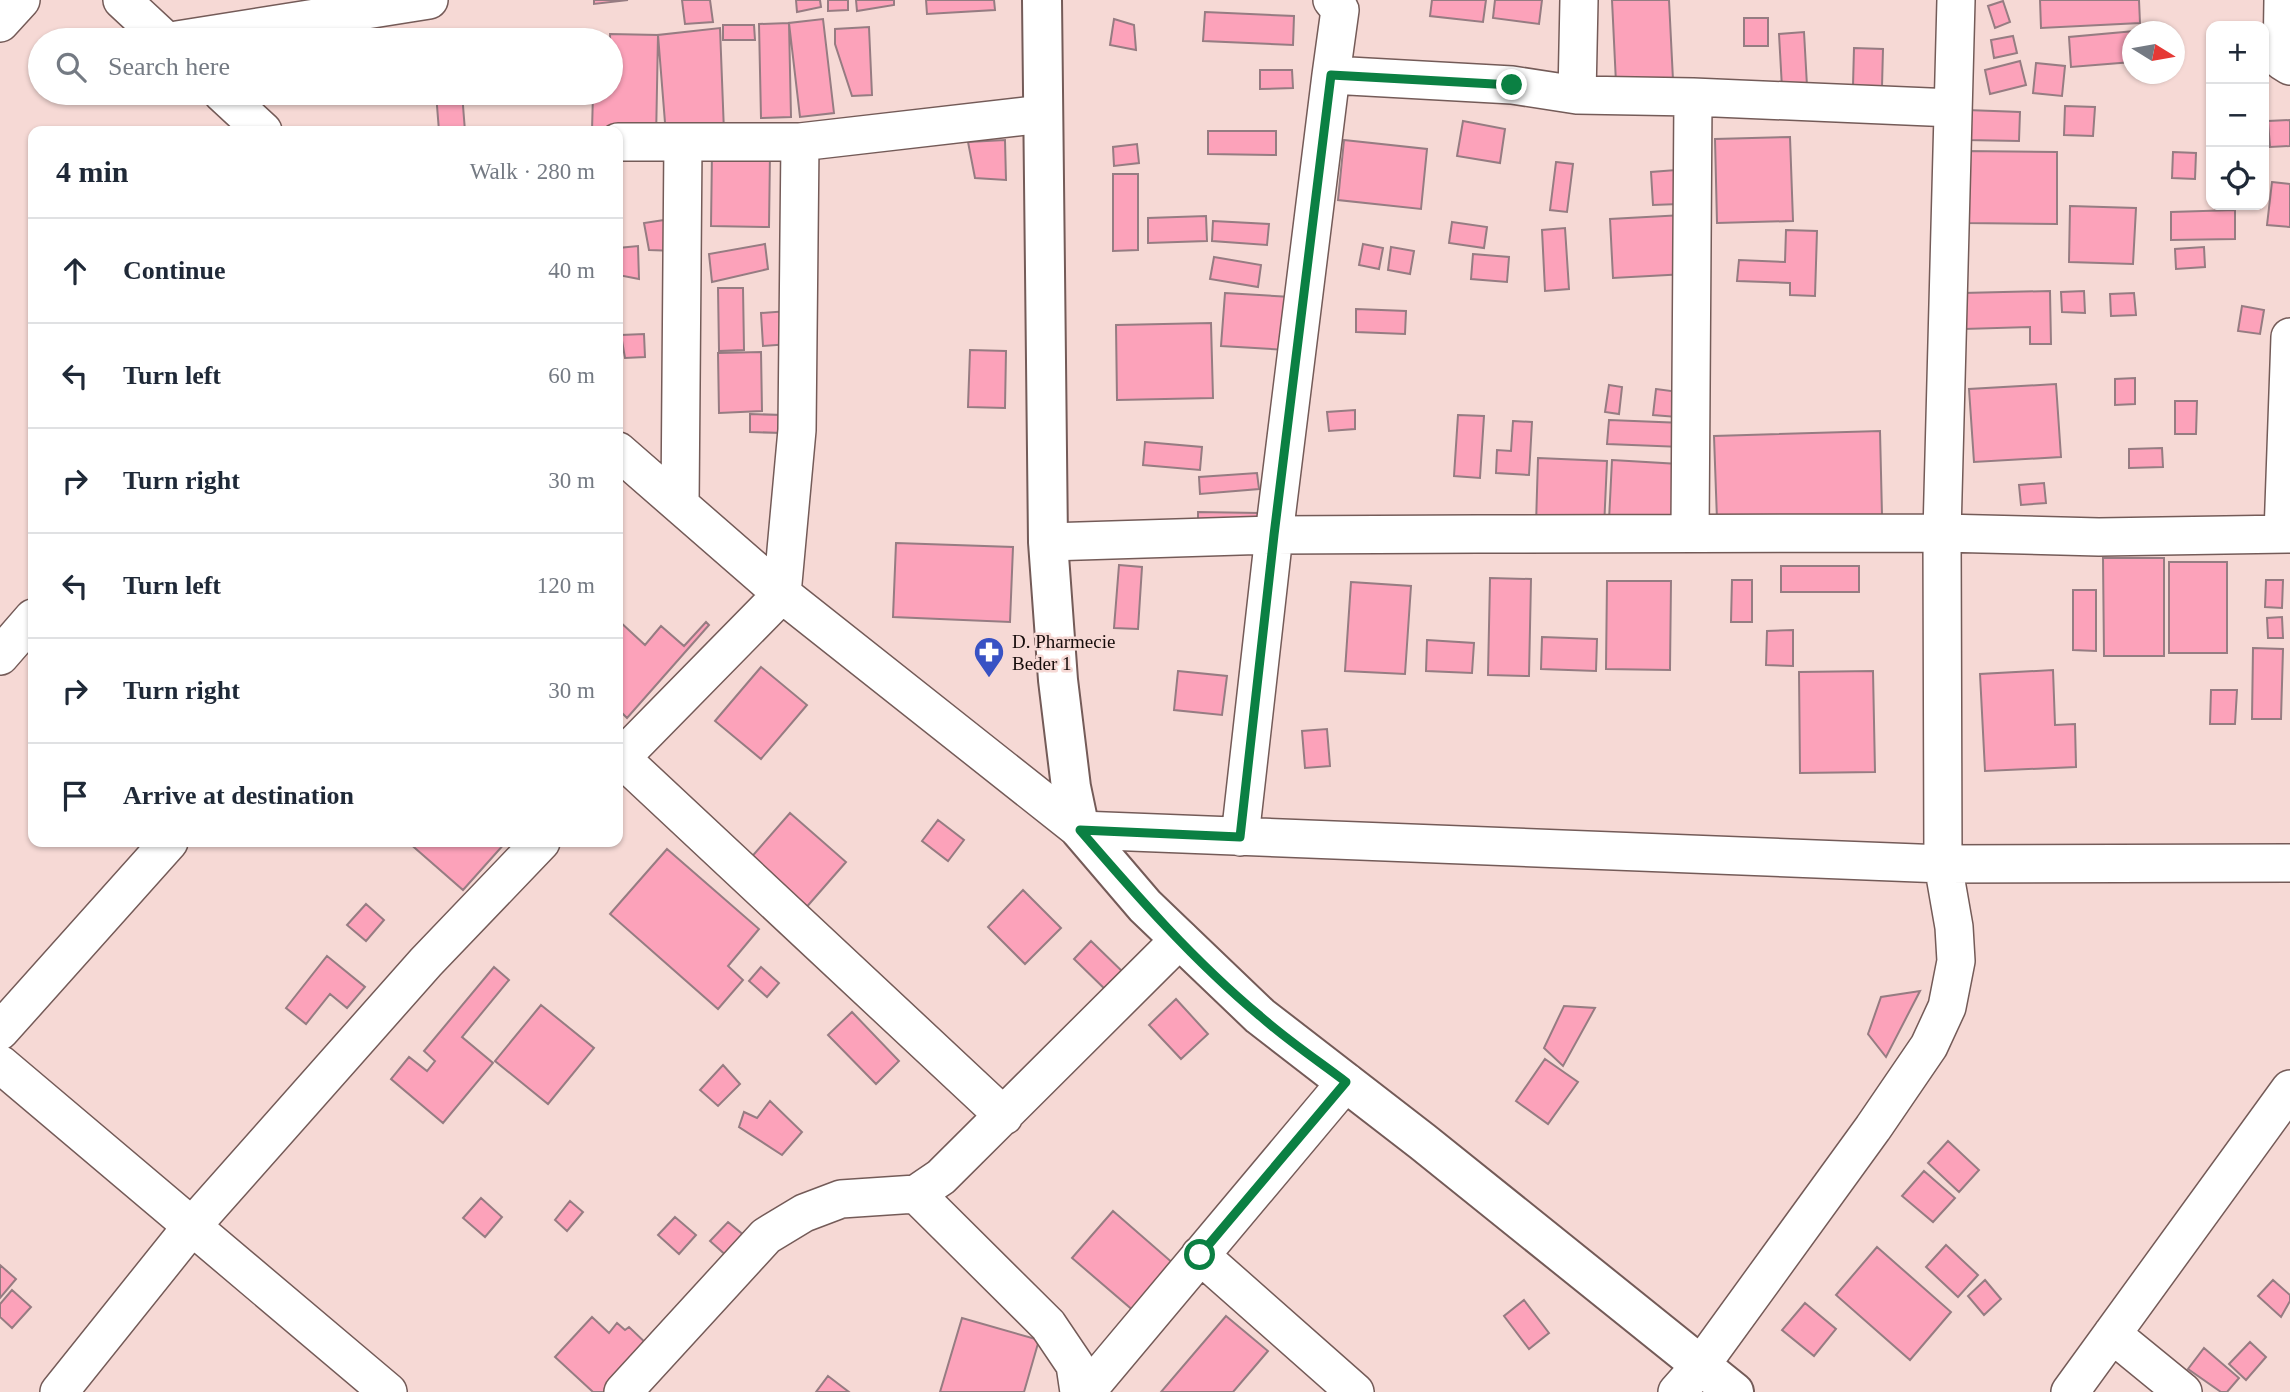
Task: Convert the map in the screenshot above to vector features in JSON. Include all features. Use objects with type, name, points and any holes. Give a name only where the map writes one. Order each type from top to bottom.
[{"type":"street","points":[[0,23],[21,0]]},
{"type":"street","points":[[121,0],[152,28]]},
{"type":"street","points":[[253,28],[429,0]]},
{"type":"street","points":[[1041,0],[1048,542],[1058,680],[1080,830]]},
{"type":"street","points":[[1240,837],[1274,535],[1340,10],[1332,0]]},
{"type":"street","points":[[1577,95],[1579,0]]},
{"type":"street","points":[[1689,1378],[1873,1128],[1929,1046],[1947,1007],[1956,961],[1954,928],[1943,864],[1942,533],[1956,0]]},
{"type":"street","points":[[2283,0],[2282,61],[2290,66]]},
{"type":"street","points":[[1331,75],[1512,85],[1577,95],[1953,108]]},
{"type":"street","points":[[1690,533],[1693,97]]},
{"type":"street","points":[[235,105],[258,126]]},
{"type":"street","points":[[623,142],[800,142],[1043,114]]},
{"type":"street","points":[[680,505],[683,142]]},
{"type":"street","points":[[623,756],[782,594],[797,430],[800,142]]},
{"type":"street","points":[[1048,542],[1274,535],[1942,533],[2099,537],[2287,534],[2290,337]]},
{"type":"street","points":[[623,455],[782,594],[1080,830],[1145,906],[1260,1016],[1423,1142],[1689,1378],[1734,1392]]},
{"type":"street","points":[[0,656],[28,624]]},
{"type":"street","points":[[623,764],[1004,1116]]},
{"type":"street","points":[[1080,830],[1943,864],[2290,863]]},
{"type":"street","points":[[0,1031],[165,847]]},
{"type":"street","points":[[59,1392],[192,1226],[426,962],[536,847]]},
{"type":"street","points":[[623,1392],[766,1236],[804,1213],[841,1199],[916,1194],[941,1177],[1180,939]]},
{"type":"street","points":[[0,1064],[388,1392]]},
{"type":"street","points":[[1086,1392],[1346,1082]]},
{"type":"street","points":[[2070,1392],[2290,1089]]},
{"type":"street","points":[[916,1194],[1048,1325],[1075,1365],[1079,1392]]},
{"type":"street","points":[[1200,1255],[1355,1392]]},
{"type":"street","points":[[2112,1334],[2183,1392]]},
{"type":"building","points":[[594,0],[628,0],[594,4]]},
{"type":"building","points":[[682,0],[710,0],[713,22],[685,24]]},
{"type":"building","points":[[796,0],[820,0],[821,7],[797,12]]},
{"type":"building","points":[[828,0],[848,0],[848,10],[828,11]]},
{"type":"building","points":[[856,0],[894,0],[894,5],[857,11]]},
{"type":"building","points":[[926,0],[994,0],[995,10],[927,14]]},
{"type":"building","points":[[1432,0],[1486,0],[1483,22],[1430,16]]},
{"type":"building","points":[[1495,0],[1542,0],[1539,24],[1493,18]]},
{"type":"building","points":[[1612,0],[1669,0],[1673,80],[1616,83]]},
{"type":"building","points":[[2040,0],[2139,0],[2140,21],[2041,28]]},
{"type":"building","points":[[2003,1],[2010,22],[1995,28],[1988,6]]},
{"type":"building","points":[[1205,12],[1294,16],[1293,45],[1203,41]]},
{"type":"building","points":[[1744,18],[1768,18],[1768,46],[1744,46]]},
{"type":"building","points":[[823,19],[834,113],[800,117],[789,23]]},
{"type":"building","points":[[1114,19],[1134,25],[1136,50],[1110,45]]},
{"type":"building","points":[[789,23],[791,117],[761,118],[759,24]]},
{"type":"building","points":[[723,25],[754,25],[755,40],[723,40]]},
{"type":"building","points":[[869,27],[872,95],[852,96],[835,44],[835,29]]},
{"type":"building","points":[[720,28],[724,132],[666,135],[658,35]]},
{"type":"building","points":[[1804,32],[1807,86],[1782,88],[1779,34]]},
{"type":"building","points":[[2122,32],[2122,63],[2071,67],[2069,37]]},
{"type":"building","points":[[623,34],[658,35],[656,140],[623,132],[623,126],[592,126],[593,105],[623,105]]},
{"type":"building","points":[[2013,36],[2017,53],[1994,58],[1991,40]]},
{"type":"building","points":[[1854,48],[1883,49],[1882,87],[1853,86]]},
{"type":"building","points":[[2020,61],[2026,85],[1990,94],[1985,70]]},
{"type":"building","points":[[2036,63],[2065,66],[2062,96],[2033,93]]},
{"type":"building","points":[[1260,70],[1292,70],[1293,88],[1260,89]]},
{"type":"building","points":[[437,105],[463,105],[465,126],[439,126]]},
{"type":"building","points":[[2065,106],[2095,107],[2093,136],[2064,135]]},
{"type":"building","points":[[1967,110],[2020,112],[2019,141],[1966,140]]},
{"type":"building","points":[[2290,120],[2290,146],[2270,147],[2269,121]]},
{"type":"building","points":[[1463,121],[1505,129],[1500,163],[1457,156]]},
{"type":"building","points":[[1208,131],[1276,131],[1276,155],[1208,154]]},
{"type":"building","points":[[1790,137],[1793,221],[1717,223],[1715,139]]},
{"type":"building","points":[[1005,140],[1006,180],[975,178],[968,142]]},
{"type":"building","points":[[1344,140],[1427,149],[1421,209],[1338,200]]},
{"type":"building","points":[[1137,144],[1139,163],[1114,166],[1113,147]]},
{"type":"building","points":[[1964,151],[2057,152],[2057,224],[1964,223]]},
{"type":"building","points":[[2173,152],[2196,153],[2195,179],[2172,178]]},
{"type":"building","points":[[712,153],[770,154],[769,227],[711,226]]},
{"type":"building","points":[[1556,162],[1573,164],[1567,212],[1550,210]]},
{"type":"building","points":[[1676,170],[1679,204],[1653,205],[1651,172]]},
{"type":"building","points":[[1113,174],[1138,174],[1138,250],[1113,251]]},
{"type":"building","points":[[2272,182],[2290,184],[2290,227],[2267,225]]},
{"type":"building","points":[[2070,206],[2136,208],[2133,264],[2069,262]]},
{"type":"building","points":[[2235,210],[2235,239],[2171,240],[2171,212]]},
{"type":"building","points":[[1683,215],[1686,274],[1613,278],[1610,219]]},
{"type":"building","points":[[1206,216],[1207,241],[1148,243],[1148,218]]},
{"type":"building","points":[[671,219],[676,251],[649,250],[644,223]]},
{"type":"building","points":[[1213,221],[1269,224],[1267,245],[1212,241]]},
{"type":"building","points":[[1452,222],[1487,227],[1484,248],[1449,243]]},
{"type":"building","points":[[1565,228],[1569,289],[1545,291],[1542,230]]},
{"type":"building","points":[[1786,230],[1817,231],[1815,296],[1790,295],[1790,283],[1737,281],[1739,260],[1785,262]]},
{"type":"building","points":[[765,244],[768,269],[712,282],[709,254]]},
{"type":"building","points":[[1363,244],[1383,248],[1379,269],[1359,265]]},
{"type":"building","points":[[638,246],[639,279],[623,276],[623,248]]},
{"type":"building","points":[[1391,247],[1414,251],[1410,274],[1388,270]]},
{"type":"building","points":[[2204,247],[2205,267],[2176,269],[2175,249]]},
{"type":"building","points":[[1473,254],[1509,257],[1507,282],[1471,279]]},
{"type":"building","points":[[1214,257],[1261,265],[1258,287],[1210,279]]},
{"type":"building","points":[[718,288],[743,288],[744,350],[719,351]]},
{"type":"building","points":[[2050,291],[2051,344],[2030,344],[2030,327],[1964,329],[1963,293]]},
{"type":"building","points":[[2084,291],[2085,313],[2062,312],[2061,292]]},
{"type":"building","points":[[1225,293],[1291,297],[1287,350],[1221,346]]},
{"type":"building","points":[[2134,293],[2136,315],[2111,316],[2110,294]]},
{"type":"building","points":[[2242,306],[2264,310],[2260,334],[2238,331]]},
{"type":"building","points":[[1356,309],[1406,311],[1405,334],[1356,332]]},
{"type":"building","points":[[788,311],[790,344],[763,346],[761,313]]},
{"type":"building","points":[[1211,323],[1213,398],[1117,400],[1116,325]]},
{"type":"building","points":[[644,334],[645,357],[625,358],[623,335]]},
{"type":"building","points":[[970,350],[1006,351],[1005,408],[968,407]]},
{"type":"building","points":[[761,352],[762,411],[719,413],[718,353]]},
{"type":"building","points":[[2135,378],[2135,404],[2115,405],[2115,379]]},
{"type":"building","points":[[2056,384],[2061,457],[1974,462],[1969,389]]},
{"type":"building","points":[[1609,385],[1622,387],[1619,414],[1605,412]]},
{"type":"building","points":[[1656,389],[1679,392],[1677,417],[1653,415]]},
{"type":"building","points":[[2175,401],[2197,401],[2196,434],[2175,434]]},
{"type":"building","points":[[1355,410],[1355,429],[1329,431],[1327,412]]},
{"type":"building","points":[[750,414],[782,415],[782,433],[750,432]]},
{"type":"building","points":[[1458,415],[1484,416],[1480,478],[1454,476]]},
{"type":"building","points":[[1609,420],[1683,423],[1682,447],[1607,444]]},
{"type":"building","points":[[1513,421],[1532,422],[1529,475],[1496,473],[1497,450],[1511,451]]},
{"type":"building","points":[[1880,431],[1882,515],[1717,520],[1714,436]]},
{"type":"building","points":[[1145,442],[1202,447],[1200,470],[1143,465]]},
{"type":"building","points":[[2162,448],[2163,467],[2129,468],[2129,449]]},
{"type":"building","points":[[1538,458],[1607,461],[1604,528],[1536,525]]},
{"type":"building","points":[[1612,460],[1679,464],[1676,524],[1609,520]]},
{"type":"building","points":[[1257,473],[1259,489],[1200,494],[1199,477]]},
{"type":"building","points":[[2044,483],[2046,503],[2021,505],[2019,485]]},
{"type":"building","points":[[1198,512],[1259,513],[1258,531],[1198,530]]},
{"type":"building","points":[[896,543],[1013,547],[1010,622],[893,617]]},
{"type":"building","points":[[2103,558],[2164,558],[2164,656],[2104,656]]},
{"type":"building","points":[[2169,562],[2227,562],[2227,653],[2169,653]]},
{"type":"building","points":[[1119,565],[1142,567],[1138,629],[1114,628]]},
{"type":"building","points":[[1781,566],[1859,566],[1859,592],[1781,592]]},
{"type":"building","points":[[1490,578],[1531,579],[1529,676],[1488,675]]},
{"type":"building","points":[[1732,580],[1752,580],[1752,622],[1731,622]]},
{"type":"building","points":[[2266,580],[2283,580],[2282,608],[2265,607]]},
{"type":"building","points":[[1607,581],[1671,581],[1670,670],[1606,669]]},
{"type":"building","points":[[1351,582],[1411,586],[1405,674],[1345,671]]},
{"type":"building","points":[[2073,590],[2096,590],[2096,651],[2073,650]]},
{"type":"building","points":[[2282,617],[2283,638],[2268,638],[2267,618]]},
{"type":"building","points":[[706,622],[709,625],[627,718],[623,714],[623,625],[645,645],[661,626],[684,646]]},
{"type":"building","points":[[1793,630],[1793,666],[1766,665],[1767,631]]},
{"type":"building","points":[[1542,637],[1597,639],[1596,671],[1541,669]]},
{"type":"building","points":[[1427,640],[1474,643],[1472,673],[1426,671]]},
{"type":"building","points":[[2253,648],[2283,649],[2281,719],[2252,719]]},
{"type":"building","points":[[761,667],[807,705],[761,759],[715,721]]},
{"type":"building","points":[[2053,670],[2055,725],[2075,724],[2076,767],[1985,771],[1980,674]]},
{"type":"building","points":[[1178,671],[1227,676],[1222,715],[1174,710]]},
{"type":"building","points":[[1873,671],[1875,772],[1800,773],[1799,672]]},
{"type":"building","points":[[2211,690],[2237,690],[2235,724],[2210,724]]},
{"type":"building","points":[[1327,729],[1330,766],[1305,768],[1302,731]]},
{"type":"building","points":[[790,813],[846,862],[797,918],[741,869]]},
{"type":"building","points":[[938,820],[964,840],[948,861],[922,841]]},
{"type":"building","points":[[414,847],[502,847],[463,890]]},
{"type":"building","points":[[667,849],[759,929],[728,966],[743,980],[718,1009],[610,914]]},
{"type":"building","points":[[1023,890],[1061,928],[1025,964],[988,927]]},
{"type":"building","points":[[366,904],[384,920],[366,941],[347,925]]},
{"type":"building","points":[[1091,941],[1127,976],[1110,994],[1074,959]]},
{"type":"building","points":[[327,956],[365,987],[347,1008],[330,994],[306,1024],[286,1008]]},
{"type":"building","points":[[494,967],[509,980],[462,1037],[493,1063],[443,1123],[391,1079],[409,1057],[427,1071],[435,1061],[424,1051]]},
{"type":"building","points":[[761,967],[779,983],[767,997],[749,981]]},
{"type":"building","points":[[1920,991],[1886,1057],[1868,1034],[1881,997]]},
{"type":"building","points":[[1176,999],[1208,1034],[1181,1059],[1149,1025]]},
{"type":"building","points":[[541,1005],[594,1048],[548,1104],[495,1061]]},
{"type":"building","points":[[1564,1006],[1595,1008],[1563,1066],[1544,1048]]},
{"type":"building","points":[[852,1012],[899,1061],[876,1084],[828,1035]]},
{"type":"building","points":[[1545,1059],[1578,1082],[1548,1124],[1516,1101]]},
{"type":"building","points":[[723,1065],[740,1084],[718,1106],[700,1090]]},
{"type":"building","points":[[770,1101],[802,1132],[782,1155],[739,1127],[744,1112],[757,1118]]},
{"type":"building","points":[[1948,1141],[1979,1170],[1959,1192],[1928,1163]]},
{"type":"building","points":[[1924,1171],[1955,1198],[1933,1222],[1902,1196]]},
{"type":"building","points":[[481,1198],[502,1217],[485,1237],[463,1218]]},
{"type":"building","points":[[570,1201],[583,1212],[567,1231],[555,1220]]},
{"type":"building","points":[[1113,1211],[1182,1271],[1142,1318],[1072,1258]]},
{"type":"building","points":[[675,1217],[696,1235],[679,1254],[658,1235]]},
{"type":"building","points":[[728,1222],[746,1237],[729,1258],[710,1241]]},
{"type":"building","points":[[1946,1245],[1978,1275],[1958,1297],[1926,1267]]},
{"type":"building","points":[[1877,1247],[1951,1312],[1910,1360],[1836,1295]]},
{"type":"building","points":[[0,1265],[16,1279],[0,1298]]},
{"type":"building","points":[[1985,1280],[2001,1299],[1984,1315],[1968,1296]]},
{"type":"building","points":[[2273,1280],[2290,1295],[2290,1301],[2281,1317],[2258,1296]]},
{"type":"building","points":[[12,1290],[31,1307],[12,1328],[0,1317],[0,1304]]},
{"type":"building","points":[[1524,1300],[1549,1333],[1529,1349],[1504,1316]]},
{"type":"building","points":[[1805,1303],[1836,1329],[1814,1356],[1782,1330]]},
{"type":"building","points":[[1226,1316],[1268,1351],[1233,1392],[1161,1392]]},
{"type":"building","points":[[592,1317],[609,1333],[617,1323],[625,1330],[629,1327],[649,1346],[607,1392],[593,1392],[555,1357]]},
{"type":"building","points":[[962,1318],[1039,1340],[1024,1392],[940,1392]]},
{"type":"building","points":[[2250,1342],[2266,1357],[2246,1380],[2229,1364]]},
{"type":"building","points":[[2204,1348],[2239,1378],[2227,1392],[2221,1392],[2188,1369]]},
{"type":"building","points":[[828,1376],[849,1392],[816,1392]]},
{"type":"place","name":"D. Pharmecie Beder 1","points":[[989,679]]},
{"type":"route","points":[[1200,1255],[1346,1082],[1260,1016],[1202,962],[1145,906],[1080,830],[1240,837],[1331,75],[1512,85]]}]
